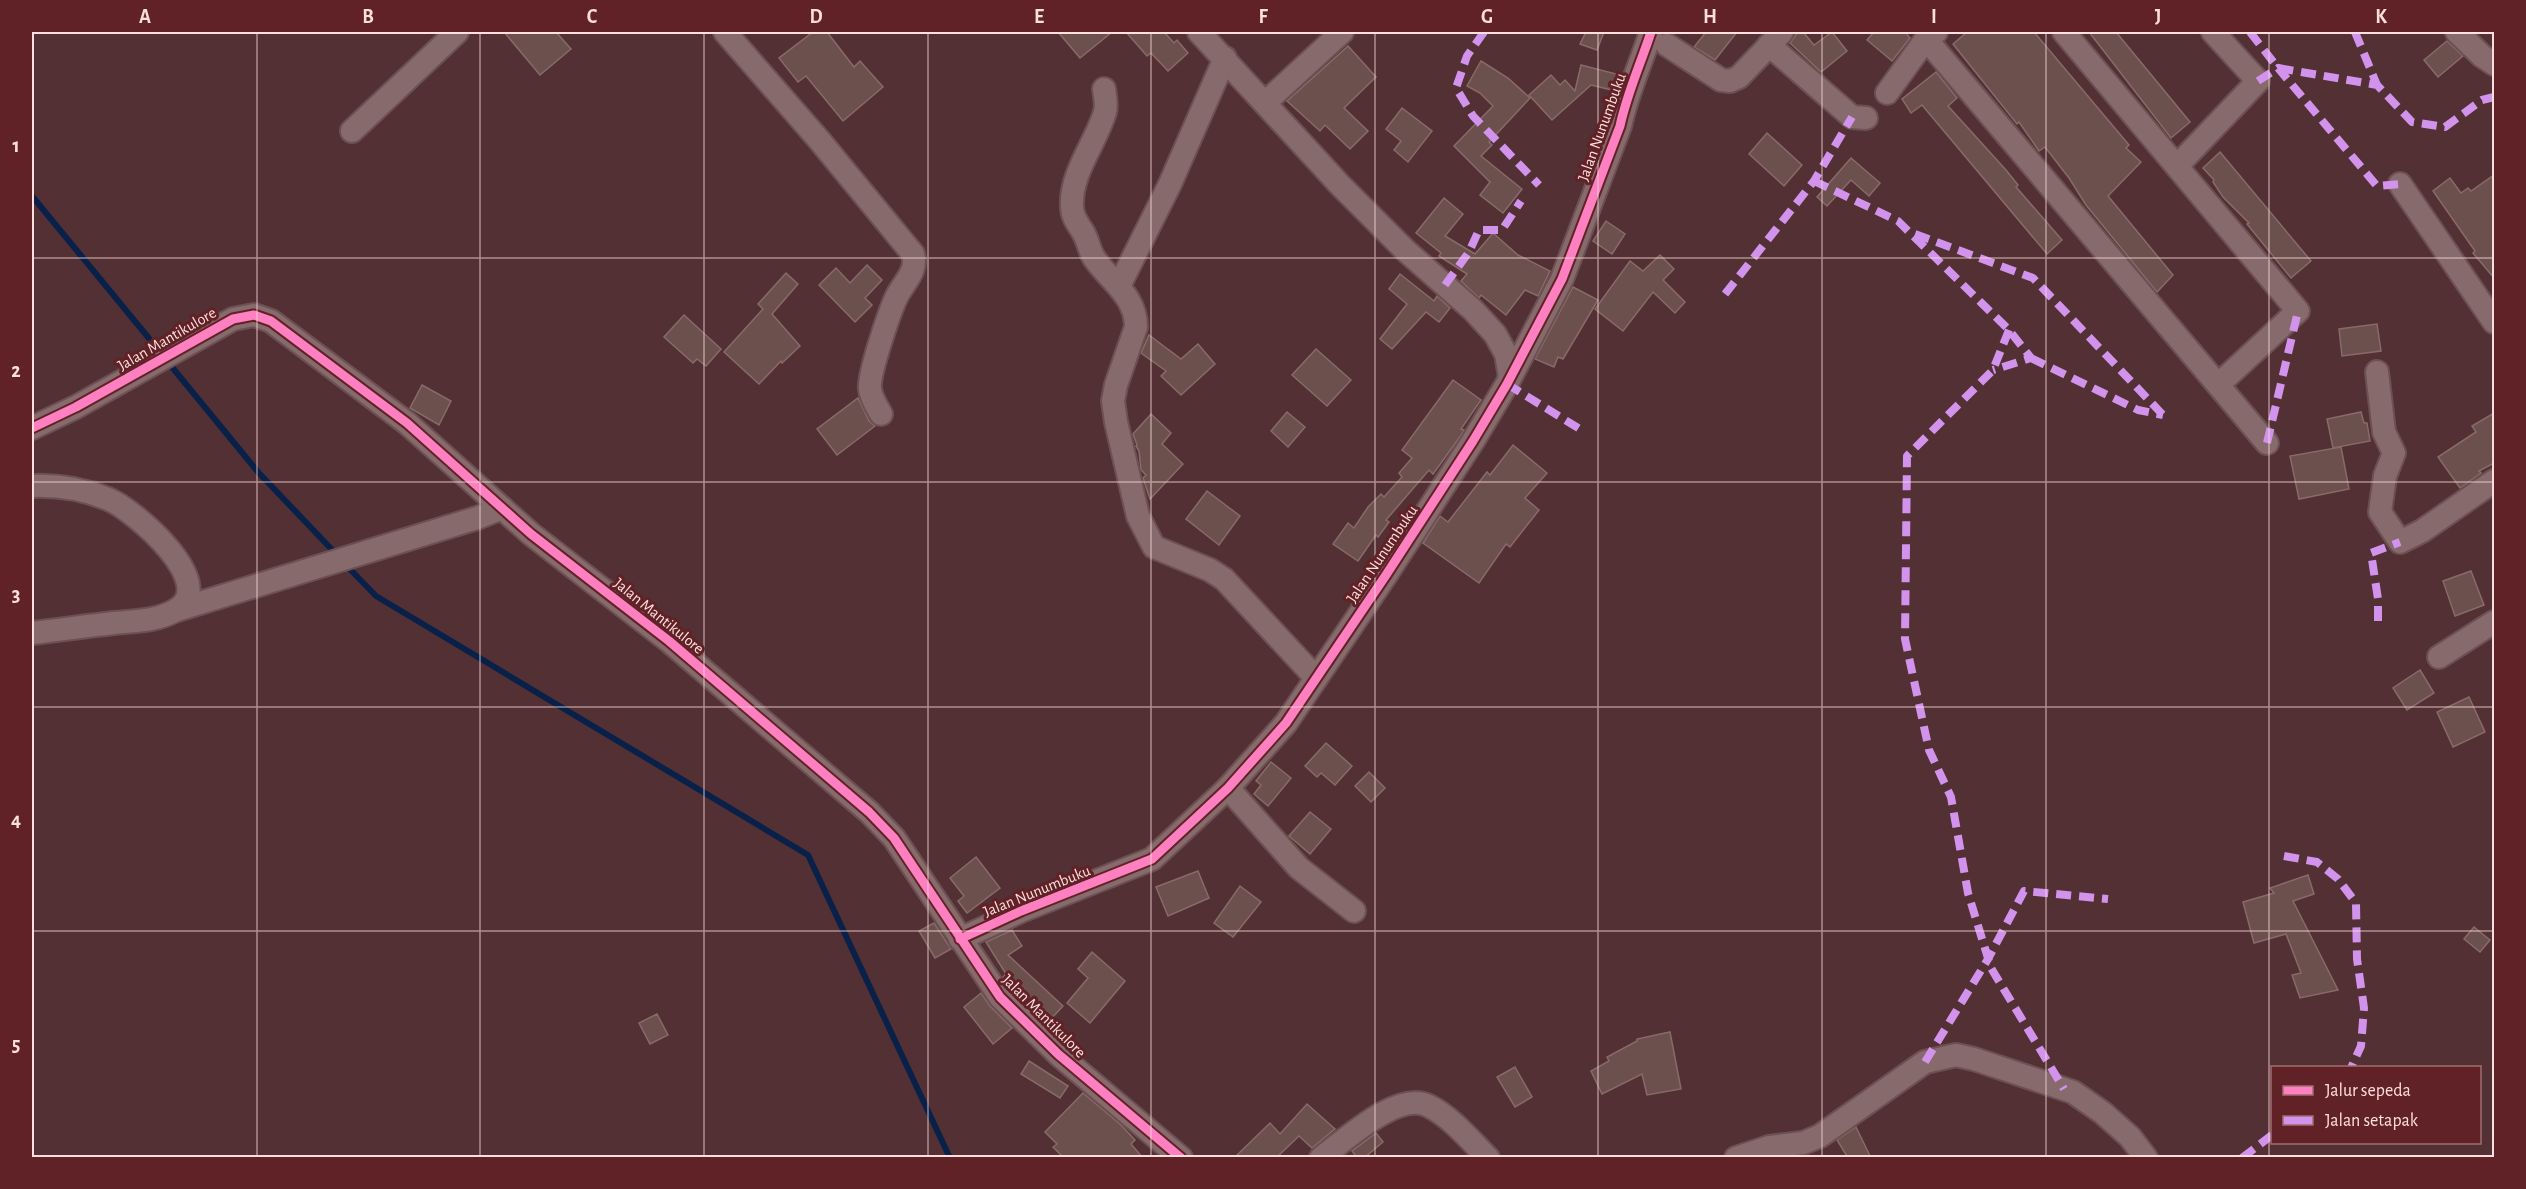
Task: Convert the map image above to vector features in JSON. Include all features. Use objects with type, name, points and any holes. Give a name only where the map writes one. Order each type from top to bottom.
[{"type":"street","points":[[352,131],[457,32]]},
{"type":"street","points":[[725,32],[828,150],[913,254],[914,269],[893,305],[870,378],[871,395],[881,414]]},
{"type":"street","points":[[1199,32],[1266,102],[1340,185],[1405,250],[1473,310],[1495,334],[1506,354],[1510,376]]},
{"type":"street","points":[[1266,102],[1342,32]]},
{"type":"street","points":[[2064,32],[2298,310],[2219,384]]},
{"type":"street","points":[[2177,166],[2258,81],[2212,32]]},
{"type":"street","points":[[2457,32],[2494,64]]},
{"type":"street","points":[[1887,93],[1931,35],[2267,442]]},
{"type":"street","points":[[1665,36],[1721,80],[1730,81],[1739,77],[1775,38],[1852,117],[1866,118]]},
{"type":"street","name":"Jalan Nunumbuku","points":[[960,939],[1021,911],[1152,860],[1228,788],[1286,723],[1473,441],[1510,376],[1562,279],[1620,126],[1625,101],[1640,67],[1665,36]]},
{"type":"street","points":[[1119,286],[1170,184],[1224,58]]},
{"type":"street","points":[[1104,89],[1106,111],[1084,158],[1074,188],[1072,207],[1093,257],[1119,286],[1134,310],[1136,327],[1116,385],[1113,401],[1138,516],[1154,547],[1210,570],[1224,579],[1316,678]]},
{"type":"street","points":[[2400,184],[2494,322]]},
{"type":"street","name":"Jalan Mantikulore","points":[[32,428],[76,407],[233,319],[254,315],[271,321],[407,423],[531,534],[669,641],[869,812],[894,838],[1000,997],[1049,1046],[1181,1158]]},
{"type":"street","points":[[2377,372],[2384,432],[2394,453],[2385,476],[2380,512],[2400,542],[2422,531],[2494,481]]},
{"type":"street","points":[[32,486],[51,485],[85,491],[125,507],[165,546],[187,575],[189,591],[186,601],[177,610]]},
{"type":"street","points":[[32,633],[147,619],[477,518],[502,508]]},
{"type":"street","points":[[2439,657],[2494,622]]},
{"type":"street","points":[[1228,788],[1299,868],[1354,911]]},
{"type":"street","points":[[1736,1158],[1769,1147],[1803,1143],[1820,1136],[1925,1062],[1956,1055],[2073,1092],[2103,1113],[2130,1137],[2146,1158]]},
{"type":"street","points":[[1321,1158],[1394,1106],[1411,1102],[1428,1105],[1438,1112],[1488,1158]]},
{"type":"building","points":[[504,32],[556,32],[571,49],[540,75]]},
{"type":"building","points":[[813,32],[827,32],[854,67],[860,61],[883,87],[843,121],[806,76],[798,82],[779,58]]},
{"type":"building","points":[[1058,32],[1112,32],[1080,58]]},
{"type":"building","points":[[1126,32],[1164,32],[1174,43],[1177,40],[1188,53],[1168,71],[1151,53],[1147,56]]},
{"type":"building","points":[[1586,32],[1604,32],[1597,50],[1580,44]]},
{"type":"building","points":[[1706,32],[1737,32],[1715,60],[1694,47]]},
{"type":"building","points":[[1798,32],[1803,32],[1814,45],[1832,32],[1847,51],[1821,72],[1790,43]]},
{"type":"building","points":[[1874,32],[1905,32],[1910,38],[1892,61],[1867,40]]},
{"type":"building","points":[[1967,32],[2034,32],[2129,145],[2126,148],[2141,162],[2108,196],[2173,275],[2157,292],[2086,205],[2045,147],[2039,151],[2019,122],[2017,124],[1953,44]]},
{"type":"building","points":[[2089,32],[2116,32],[2190,122],[2171,138]]},
{"type":"building","points":[[2447,41],[2463,56],[2438,77],[2424,60]]},
{"type":"building","points":[[1348,46],[1376,77],[1344,108],[1368,131],[1350,149],[1325,125],[1320,131],[1287,101]]},
{"type":"building","points":[[1481,61],[1508,78],[1530,98],[1489,142],[1492,145],[1481,156],[1522,189],[1503,213],[1480,195],[1490,182],[1454,146],[1493,106],[1480,93],[1467,86]]},
{"type":"building","points":[[1581,65],[1616,74],[1612,90],[1591,85],[1552,120],[1529,95],[1551,75],[1560,85],[1565,80],[1575,91]]},
{"type":"building","points":[[1936,72],[1957,98],[1948,106],[2006,170],[2018,185],[2016,187],[2062,240],[2047,254],[1922,105],[1911,113],[1902,99]]},
{"type":"building","points":[[1402,108],[1432,131],[1408,162],[1394,150],[1401,141],[1386,129]]},
{"type":"building","points":[[1767,133],[1802,165],[1784,186],[1749,154]]},
{"type":"building","points":[[2220,152],[2311,261],[2291,278],[2247,224],[2249,223],[2223,197],[2213,182],[2214,180],[2203,168]]},
{"type":"building","points":[[1851,158],[1880,183],[1869,196],[1851,180],[1827,206],[1817,197]]},
{"type":"building","points":[[2494,175],[2494,278],[2473,253],[2475,251],[2433,191],[2450,178],[2461,193],[2468,188],[2471,191]]},
{"type":"building","points":[[1444,198],[1463,214],[1445,236],[1475,254],[1493,233],[1518,255],[1550,271],[1538,296],[1525,290],[1506,315],[1481,295],[1479,298],[1461,281],[1467,274],[1439,256],[1441,253],[1416,233]]},
{"type":"building","points":[[1606,221],[1625,234],[1612,254],[1593,241]]},
{"type":"building","points":[[1660,255],[1674,269],[1663,280],[1685,302],[1675,313],[1653,292],[1623,331],[1595,309],[1630,261],[1643,271]]},
{"type":"building","points":[[867,265],[882,280],[865,298],[872,305],[855,322],[819,285],[836,268],[850,283]]},
{"type":"building","points":[[786,273],[798,284],[772,314],[800,346],[782,363],[781,361],[759,384],[724,352],[763,309],[758,304]]},
{"type":"building","points":[[1400,274],[1434,301],[1437,296],[1450,308],[1439,322],[1426,312],[1392,349],[1380,339],[1407,304],[1389,289]]},
{"type":"building","points":[[1573,287],[1598,300],[1563,359],[1558,357],[1554,367],[1535,359]]},
{"type":"building","points":[[684,315],[721,349],[706,366],[697,359],[693,363],[664,337]]},
{"type":"building","points":[[2377,324],[2381,351],[2342,356],[2339,329]]},
{"type":"building","points":[[1149,335],[1181,359],[1198,344],[1215,364],[1181,395],[1161,376],[1166,371],[1141,353]]},
{"type":"building","points":[[1316,349],[1351,380],[1327,406],[1292,375]]},
{"type":"building","points":[[1453,380],[1481,400],[1461,429],[1464,430],[1462,434],[1433,474],[1429,470],[1386,520],[1389,522],[1378,537],[1376,535],[1358,561],[1333,544],[1348,523],[1354,528],[1368,507],[1381,494],[1384,497],[1402,477],[1399,473],[1412,458],[1402,450]]},
{"type":"building","points":[[422,385],[451,401],[439,425],[410,408]]},
{"type":"building","points":[[858,398],[869,421],[875,426],[837,455],[817,429]]},
{"type":"building","points":[[1287,412],[1305,427],[1288,447],[1271,431]]},
{"type":"building","points":[[2361,412],[2364,423],[2367,423],[2370,441],[2333,448],[2327,419]]},
{"type":"building","points":[[2494,413],[2494,463],[2479,471],[2481,473],[2460,488],[2438,457],[2476,432],[2472,426]]},
{"type":"building","points":[[1151,414],[1171,433],[1162,444],[1183,464],[1150,499],[1143,478],[1146,475],[1141,470],[1139,451],[1133,434]]},
{"type":"building","points":[[1513,445],[1547,473],[1525,498],[1539,510],[1510,547],[1506,544],[1479,583],[1423,543],[1440,516],[1448,522],[1487,472],[1490,475]]},
{"type":"building","points":[[2341,447],[2349,489],[2299,499],[2290,456]]},
{"type":"building","points":[[1207,491],[1240,516],[1219,545],[1186,519]]},
{"type":"building","points":[[2471,571],[2484,605],[2455,616],[2443,581]]},
{"type":"building","points":[[2420,670],[2434,693],[2407,710],[2393,688]]},
{"type":"building","points":[[2469,697],[2485,732],[2453,747],[2437,712]]},
{"type":"building","points":[[1326,743],[1352,766],[1335,785],[1321,773],[1317,777],[1305,766]]},
{"type":"building","points":[[1271,762],[1291,778],[1268,806],[1254,794],[1261,785],[1256,781]]},
{"type":"building","points":[[1369,772],[1385,788],[1371,802],[1355,786]]},
{"type":"building","points":[[1310,812],[1331,829],[1310,854],[1289,836]]},
{"type":"building","points":[[976,857],[1000,888],[967,913],[958,901],[964,896],[950,878]]},
{"type":"building","points":[[1198,871],[1209,898],[1168,916],[1156,887]]},
{"type":"building","points":[[2308,875],[2314,894],[2293,901],[2338,990],[2300,998],[2292,975],[2301,973],[2286,934],[2254,943],[2243,902],[2274,893],[2270,888]]},
{"type":"building","points":[[1240,886],[1261,902],[1233,937],[1214,923]]},
{"type":"building","points":[[934,923],[951,949],[935,958],[919,931]]},
{"type":"building","points":[[2474,927],[2490,940],[2480,952],[2464,939]]},
{"type":"building","points":[[1012,930],[1022,946],[1008,955],[1063,1006],[1049,1021],[1005,980],[1003,977],[1006,974],[986,942]]},
{"type":"building","points":[[1092,952],[1125,981],[1090,1023],[1067,1003],[1088,978],[1078,969]]},
{"type":"building","points":[[981,993],[990,1006],[1012,1028],[993,1044],[964,1007]]},
{"type":"building","points":[[657,1014],[668,1035],[650,1044],[639,1023]]},
{"type":"building","points":[[1670,1032],[1681,1089],[1647,1095],[1642,1074],[1602,1094],[1591,1071],[1609,1061],[1607,1057],[1637,1039]]},
{"type":"building","points":[[1029,1061],[1068,1086],[1060,1098],[1021,1074]]},
{"type":"building","points":[[1515,1067],[1532,1097],[1515,1107],[1497,1077]]},
{"type":"building","points":[[1083,1093],[1135,1140],[1131,1144],[1143,1158],[1064,1158],[1053,1147],[1057,1144],[1045,1132]]},
{"type":"building","points":[[1307,1104],[1335,1129],[1312,1148],[1299,1136],[1276,1158],[1234,1158],[1270,1123],[1280,1134]]},
{"type":"building","points":[[1856,1127],[1871,1158],[1848,1158],[1837,1140]]},
{"type":"building","points":[[1376,1133],[1383,1142],[1364,1158],[1357,1158],[1352,1151]]},
{"type":"waterway","points":[[32,196],[161,353]]},
{"type":"waterway","points":[[167,361],[258,472],[338,556]]},
{"type":"waterway","points":[[345,564],[376,596],[808,855],[950,1158]]},
{"type":"marked path","points":[[1484,32],[1467,56],[1456,88],[1473,116],[1539,185]]},
{"type":"marked path","points":[[2250,32],[2278,68],[2377,85],[2412,122],[2445,127],[2482,100],[2494,97]]},
{"type":"marked path","points":[[2355,32],[2377,85]]},
{"type":"marked path","points":[[2258,81],[2278,68],[2377,186],[2400,184]]},
{"type":"marked path","points":[[1725,294],[1814,181],[1852,117]]},
{"type":"marked path","points":[[1814,181],[1898,221],[2009,330],[2031,358],[1993,370]]},
{"type":"marked path","points":[[1445,285],[1469,252],[1479,230],[1502,230],[1521,201]]},
{"type":"marked path","points":[[1915,234],[2033,278],[2164,416]]},
{"type":"marked path","points":[[2267,443],[2298,311]]},
{"type":"marked path","points":[[2009,330],[1993,370],[1907,456],[1905,639],[1929,750],[1951,797],[1968,893],[1991,968],[2064,1089]]},
{"type":"marked path","points":[[2031,358],[2138,410],[2163,415]]},
{"type":"marked path","points":[[1507,384],[1583,431]]},
{"type":"marked path","points":[[2378,621],[2378,599],[2371,553],[2400,542]]},
{"type":"marked path","points":[[2284,856],[2317,862],[2338,879],[2356,903],[2357,959],[2364,1008],[2361,1046],[2352,1066]]},
{"type":"marked path","points":[[1925,1062],[1988,959],[2024,891],[2108,899]]},
{"type":"marked path","points":[[2242,1158],[2271,1136]]},
{"type":"cycle path","points":[[960,939],[1021,911],[1152,859],[1228,788],[1286,723],[1386,575],[1507,384],[1562,279],[1620,126],[1651,32]]},
{"type":"cycle path","points":[[32,428],[76,407],[233,319],[254,315],[271,321],[407,423],[531,534],[669,641],[869,812],[894,838],[1000,997],[1058,1054],[1181,1158]]}]
